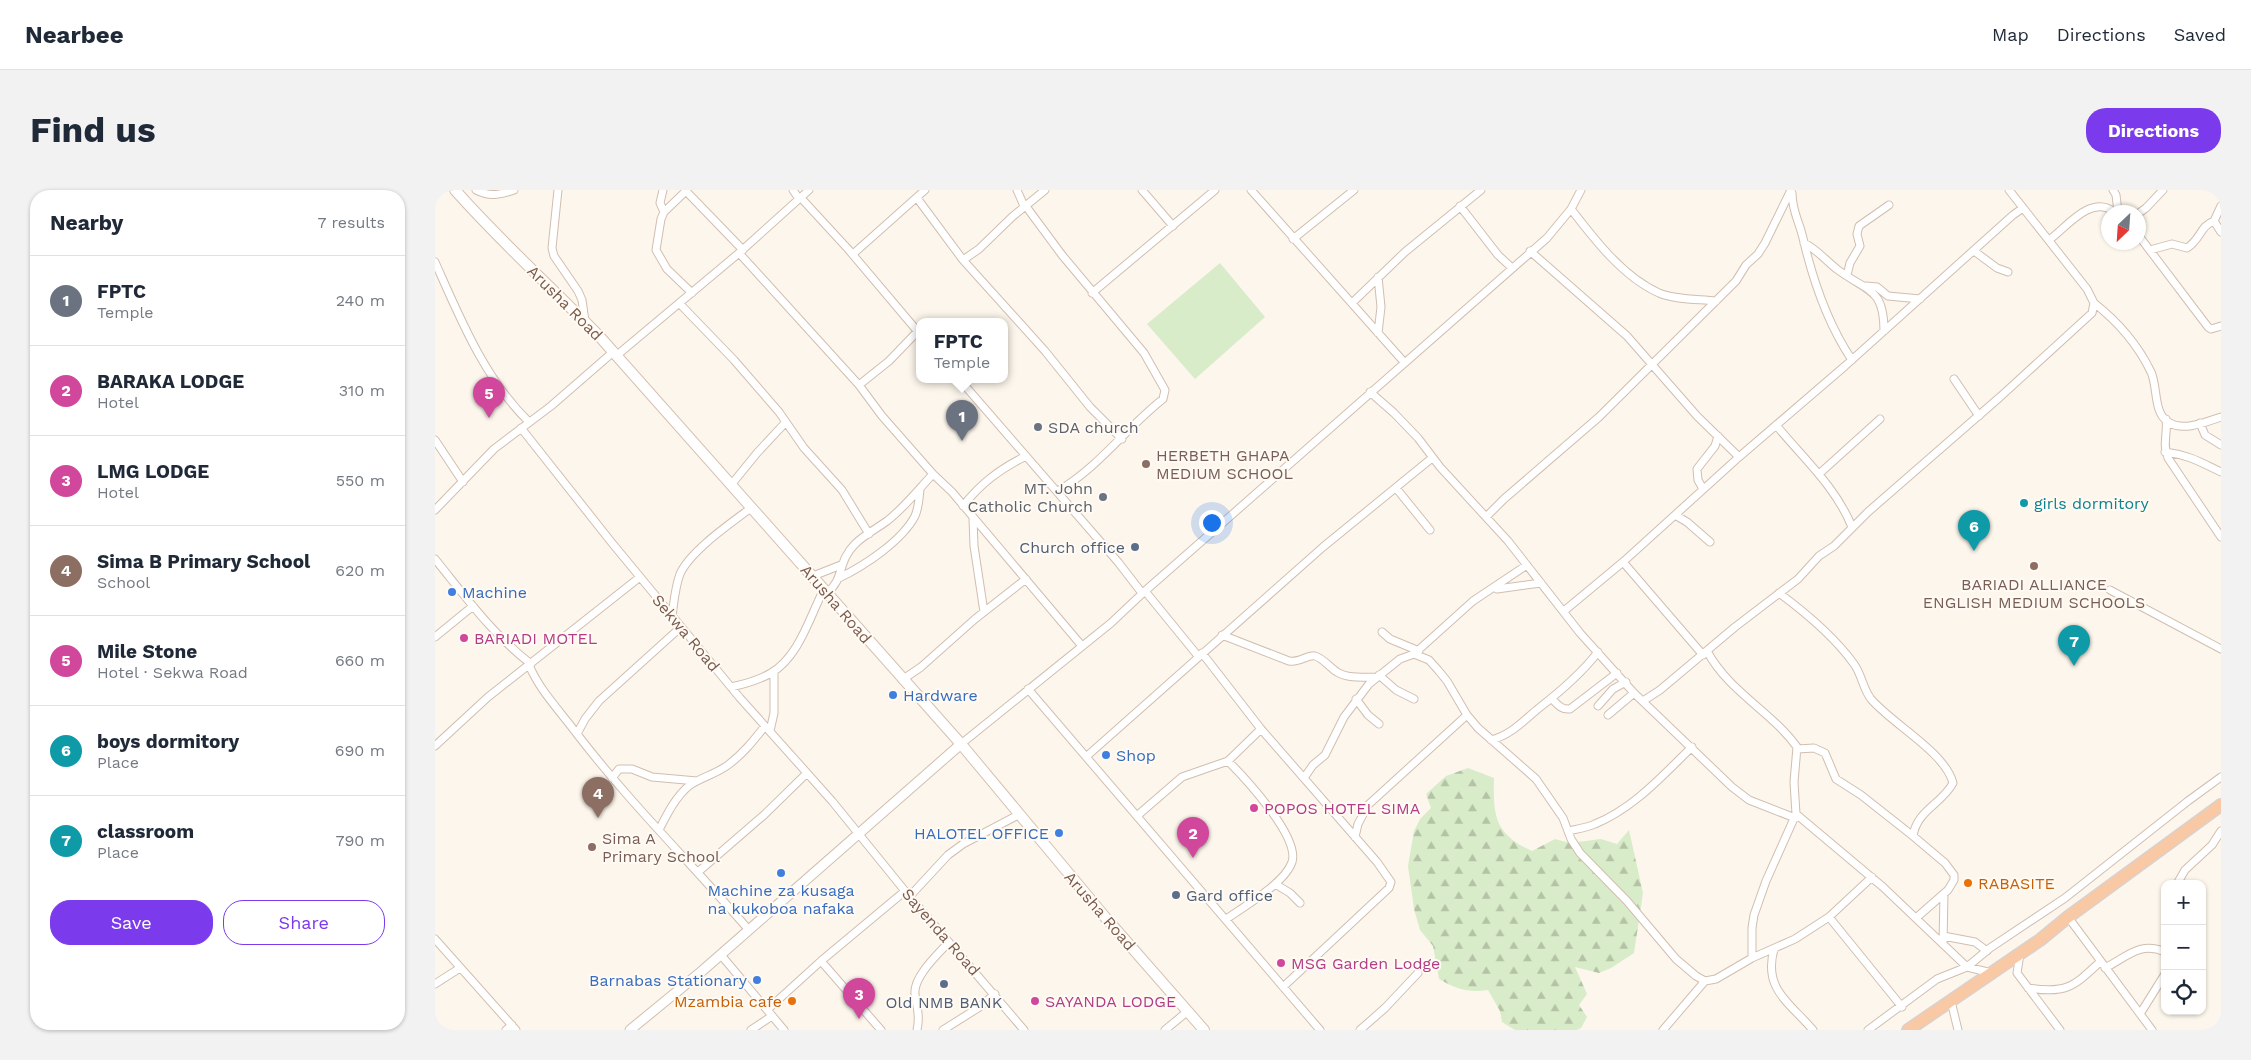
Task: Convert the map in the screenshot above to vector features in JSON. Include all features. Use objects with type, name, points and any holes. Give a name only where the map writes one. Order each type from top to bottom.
[{"type":"highway","points":[[1908,1030],[2020,954],[2221,805]]},
{"type":"main road","name":"Arusha Road","points":[[455,190],[489,228],[574,309],[813,576],[902,680],[961,744],[1093,903],[1204,1030]]},
{"type":"street","points":[[476,190],[492,195],[514,190]]},
{"type":"street","points":[[558,190],[552,248],[554,256],[582,300],[585,322]]},
{"type":"street","points":[[663,190],[660,203],[664,212]]},
{"type":"street","points":[[793,190],[853,254],[916,328]]},
{"type":"street","points":[[435,510],[494,449],[551,406],[679,303],[741,252],[809,190]]},
{"type":"street","points":[[853,254],[925,190]]},
{"type":"street","points":[[1017,190],[1025,206],[1062,255],[1144,353],[1165,390],[1163,399],[1122,439],[1073,482],[1058,491]]},
{"type":"street","points":[[963,260],[979,249],[1045,190]]},
{"type":"street","points":[[1142,190],[1157,205],[1173,226]]},
{"type":"street","points":[[1092,293],[1215,190]]},
{"type":"street","points":[[1251,190],[1404,362]]},
{"type":"street","points":[[1293,238],[1353,190]]},
{"type":"street","points":[[1466,190],[1470,198]]},
{"type":"street","points":[[1351,303],[1378,277],[1481,190]]},
{"type":"street","points":[[630,1030],[721,955],[748,929],[892,806],[961,744],[1111,623],[1143,592],[1547,238],[1571,209],[1581,190]]},
{"type":"street","points":[[1791,190],[1792,208],[1817,290],[1826,313],[1852,360]]},
{"type":"street","points":[[1486,517],[1504,499],[1599,417],[1740,277],[1746,265],[1761,249],[1791,190]]},
{"type":"street","points":[[2009,190],[2087,289],[2094,303],[2110,316],[2141,356],[2151,373],[2160,412],[2166,419],[2179,426],[2200,423],[2221,416]]},
{"type":"street","points":[[2113,190],[2116,205]]},
{"type":"street","points":[[2146,206],[2163,190]]},
{"type":"street","points":[[692,292],[667,269],[656,250],[659,225],[664,212],[686,191],[859,385],[882,416],[963,506],[1081,646]]},
{"type":"street","points":[[917,198],[963,260],[1045,351],[1090,407],[1122,439]]},
{"type":"street","points":[[1847,275],[1849,263],[1860,246],[1857,230],[1859,226],[1889,205]]},
{"type":"street","points":[[1460,206],[1498,255],[1512,268]]},
{"type":"street","points":[[2049,240],[2069,222],[2090,208],[2101,206]]},
{"type":"street","points":[[2150,250],[2172,244],[2187,248],[2198,239],[2205,225],[2214,221],[2221,206]]},
{"type":"street","points":[[1564,611],[1623,562],[1739,456],[1852,360],[2023,208]]},
{"type":"street","points":[[1571,209],[1587,229],[1627,271],[1644,284],[1660,293],[1677,297],[1716,301]]},
{"type":"street","points":[[2214,221],[2221,232]]},
{"type":"street","points":[[1804,243],[1819,252],[1833,266],[1866,286],[1882,305],[1884,332]]},
{"type":"street","points":[[2146,245],[2208,327],[2211,329],[2221,326]]},
{"type":"street","points":[[1530,251],[1627,336],[1718,436],[1739,456]]},
{"type":"street","points":[[1974,251],[1997,268],[2008,272]]},
{"type":"street","points":[[435,262],[483,362],[502,393],[529,422]]},
{"type":"street","points":[[1378,277],[1381,307],[1379,333]]},
{"type":"street","points":[[1866,286],[1877,287],[1888,296],[1920,299]]},
{"type":"street","points":[[679,303],[734,360],[779,412],[804,448],[842,490],[869,534]]},
{"type":"street","points":[[1643,701],[1660,690],[1798,579],[1819,556],[1834,546],[1852,527],[2085,322],[2092,313],[2094,303]]},
{"type":"street","points":[[859,385],[889,361],[916,335]]},
{"type":"street","points":[[1955,379],[1979,416]]},
{"type":"street","points":[[963,383],[1058,491],[1143,592],[1200,654],[1261,729],[1386,874],[1391,884],[1362,914],[1283,987]]},
{"type":"street","points":[[1370,392],[1394,412],[1527,565],[1634,693],[1732,787],[1749,800],[1795,816],[1872,877],[1943,940],[1967,967],[1993,973]]},
{"type":"street","points":[[1819,474],[1880,419]]},
{"type":"street","points":[[2166,419],[2165,452],[2201,510],[2221,537]]},
{"type":"street","points":[[731,485],[785,423]]},
{"type":"street","points":[[2200,423],[2205,435],[2221,445]]},
{"type":"street","points":[[1775,425],[1819,474],[1841,503],[1852,527]]},
{"type":"street","name":"Sekwa Road","points":[[521,428],[639,577],[731,687],[807,772],[857,834]]},
{"type":"street","points":[[1703,490],[1698,480],[1697,468],[1715,446],[1718,436]]},
{"type":"street","points":[[435,440],[463,482]]},
{"type":"street","points":[[2165,452],[2196,458],[2221,472]]},
{"type":"street","points":[[963,506],[984,482],[1026,456]]},
{"type":"street","points":[[1087,756],[1222,634],[1341,532],[1432,458]]},
{"type":"street","points":[[731,687],[774,672],[793,652],[826,591],[835,586],[839,578],[841,565],[856,544],[887,521],[933,474]]},
{"type":"street","points":[[1396,488],[1430,530]]},
{"type":"street","points":[[839,578],[865,564],[902,532],[916,514],[920,489]]},
{"type":"street","points":[[672,616],[677,584],[681,572],[687,563],[714,537],[751,508]]},
{"type":"street","points":[[1675,515],[1687,522],[1709,542]]},
{"type":"street","points":[[973,518],[974,546],[984,612]]},
{"type":"street","points":[[435,559],[502,640],[530,664],[545,694],[612,778],[748,929]]},
{"type":"street","points":[[1623,562],[1715,666],[1790,738],[1797,749],[1795,816],[1770,872],[1754,915],[1752,928],[1753,958]]},
{"type":"street","points":[[813,576],[841,565]]},
{"type":"street","points":[[1304,778],[1313,765],[1325,756],[1344,718],[1357,699],[1378,676],[1400,658],[1416,652],[1473,601],[1527,565]]},
{"type":"street","points":[[435,746],[488,698],[639,577]]},
{"type":"street","points":[[902,680],[928,661],[984,612],[1026,579]]},
{"type":"street","points":[[1492,590],[1541,583]]},
{"type":"street","points":[[2110,590],[2221,649]]},
{"type":"street","points":[[1779,593],[1812,618],[1862,675],[1869,697],[1913,735],[1951,774],[1953,783],[1950,789],[1945,796],[1921,817],[1913,836]]},
{"type":"street","points":[[435,637],[473,606]]},
{"type":"street","points":[[577,734],[585,718],[599,701],[681,627]]},
{"type":"street","points":[[1382,632],[1390,639],[1429,660],[1447,681],[1467,715],[1491,740],[1536,780],[1555,804],[1571,839],[1580,853],[1627,901],[1676,959],[1705,981]]},
{"type":"street","points":[[1222,634],[1289,661],[1297,662],[1310,656],[1316,656],[1337,672],[1345,675],[1378,676],[1396,690],[1414,699]]},
{"type":"street","points":[[1491,740],[1507,735],[1552,699],[1577,676],[1598,652]]},
{"type":"street","points":[[612,778],[619,769],[625,768],[652,776],[699,780],[708,778],[728,765],[767,728],[775,706],[774,672]]},
{"type":"street","points":[[1552,699],[1565,710],[1570,709],[1617,673]]},
{"type":"street","points":[[1598,706],[1613,689],[1626,682]]},
{"type":"street","points":[[1029,689],[1320,1030]]},
{"type":"street","points":[[1608,715],[1634,693]]},
{"type":"street","points":[[1357,699],[1365,711],[1379,724]]},
{"type":"street","points":[[1355,836],[1360,819],[1368,805],[1467,715]]},
{"type":"street","points":[[1138,815],[1182,777],[1228,761],[1261,729]]},
{"type":"street","points":[[1568,831],[1594,825],[1628,805],[1657,781],[1692,747]]},
{"type":"street","points":[[1797,749],[1814,748],[1825,753],[1836,778],[1913,836],[1945,863],[1954,875],[1953,884],[1916,918]]},
{"type":"street","points":[[1226,919],[1261,897],[1292,864],[1292,848],[1274,817],[1245,779],[1228,761]]},
{"type":"street","points":[[698,872],[764,815],[807,772]]},
{"type":"street","points":[[1868,1030],[1902,1007],[1937,979],[1967,967],[1987,951],[2065,898],[2221,777]]},
{"type":"street","points":[[659,830],[675,802],[690,786],[699,780]]},
{"type":"street","points":[[767,1010],[821,962],[907,894],[948,855],[963,844],[1020,814]]},
{"type":"street","points":[[2179,880],[2185,870],[2212,845],[2221,831]]},
{"type":"street","name":"Sayenda Road","points":[[857,834],[1025,1030]]},
{"type":"street","points":[[1663,1030],[1705,981],[1716,979],[1753,958],[1795,939],[1829,917],[1872,877]]},
{"type":"street","points":[[1275,884],[1290,893],[1300,903]]},
{"type":"street","points":[[1943,940],[1944,894]]},
{"type":"street","points":[[1829,917],[1902,1007]]},
{"type":"street","points":[[2068,917],[2152,1030]]},
{"type":"street","points":[[435,939],[511,1028]]},
{"type":"street","points":[[1943,940],[1975,942],[1987,951]]},
{"type":"street","points":[[917,1030],[919,1016],[915,992],[926,968],[949,942]]},
{"type":"street","points":[[2028,988],[2059,990],[2103,965],[2142,948],[2161,951]]},
{"type":"street","points":[[1775,949],[1770,967],[1773,983],[1813,1030]]},
{"type":"street","points":[[2020,954],[2017,973],[2060,1030]]},
{"type":"street","points":[[721,955],[784,1030]]},
{"type":"street","points":[[821,962],[881,1030]]},
{"type":"street","points":[[435,984],[460,968]]},
{"type":"street","points":[[1360,1030],[1385,1008],[1418,973]]},
{"type":"street","points":[[2140,1014],[2161,980]]},
{"type":"street","points":[[943,1030],[978,1008],[995,994]]},
{"type":"street","points":[[1951,1001],[1958,1030]]},
{"type":"street","points":[[1165,1030],[1188,1011]]},
{"type":"street","points":[[751,1030],[772,1016]]},
{"type":"green space","points":[[1220,263],[1265,317],[1195,379],[1147,324]]},
{"type":"green space","points":[[1468,768],[1494,778],[1494,803],[1503,831],[1520,845],[1532,851],[1555,839],[1570,843],[1601,839],[1617,844],[1629,830],[1643,893],[1634,953],[1611,968],[1599,973],[1575,967],[1587,994],[1579,1005],[1587,1017],[1581,1028],[1577,1030],[1515,1030],[1502,1022],[1500,1011],[1488,990],[1475,991],[1463,989],[1439,979],[1433,946],[1420,930],[1414,909],[1408,866],[1414,831],[1420,819],[1431,808],[1426,794],[1446,776]]},
{"type":"place","name":"Mile Stone","points":[[489,418]]},
{"type":"place","name":"SDA church","points":[[1038,427]]},
{"type":"place","name":"FPTC","points":[[962,441]]},
{"type":"place","name":"HERBETH GHAPA MEDIUM SCHOOL","points":[[1146,464]]},
{"type":"place","name":"MT. John Catholic Church","points":[[1103,497]]},
{"type":"place","name":"girls dormitory","points":[[2024,503]]},
{"type":"place","name":"Church office","points":[[1135,547]]},
{"type":"place","name":"boys dormitory","points":[[1974,551]]},
{"type":"place","name":"BARIADI ALLIANCE ENGLISH MEDIUM SCHOOLS","points":[[2034,566]]},
{"type":"place","name":"Machine","points":[[452,592]]},
{"type":"place","name":"BARIADI MOTEL","points":[[464,638]]},
{"type":"place","name":"classroom","points":[[2074,666]]},
{"type":"place","name":"Hardware","points":[[893,695]]},
{"type":"place","name":"Shop","points":[[1106,755]]},
{"type":"place","name":"POPOS HOTEL SIMA","points":[[1254,808]]},
{"type":"place","name":"Sima B Primary School","points":[[598,818]]},
{"type":"place","name":"HALOTEL OFFICE","points":[[1059,833]]},
{"type":"place","name":"Sima A Primary School","points":[[592,847]]},
{"type":"place","name":"BARAKA LODGE","points":[[1193,858]]},
{"type":"place","name":"Machine za kusaga na kukoboa nafaka","points":[[781,873]]},
{"type":"place","name":"RABASITE","points":[[1968,883]]},
{"type":"place","name":"Gard office","points":[[1176,895]]},
{"type":"place","name":"MSG Garden Lodge","points":[[1281,963]]},
{"type":"place","name":"Barnabas Stationary","points":[[757,980]]},
{"type":"place","name":"Old NMB BANK","points":[[944,984]]},
{"type":"place","name":"Mzambia cafe","points":[[792,1001]]},
{"type":"place","name":"SAYANDA LODGE","points":[[1035,1001]]},
{"type":"place","name":"LMG LODGE","points":[[859,1019]]}]
